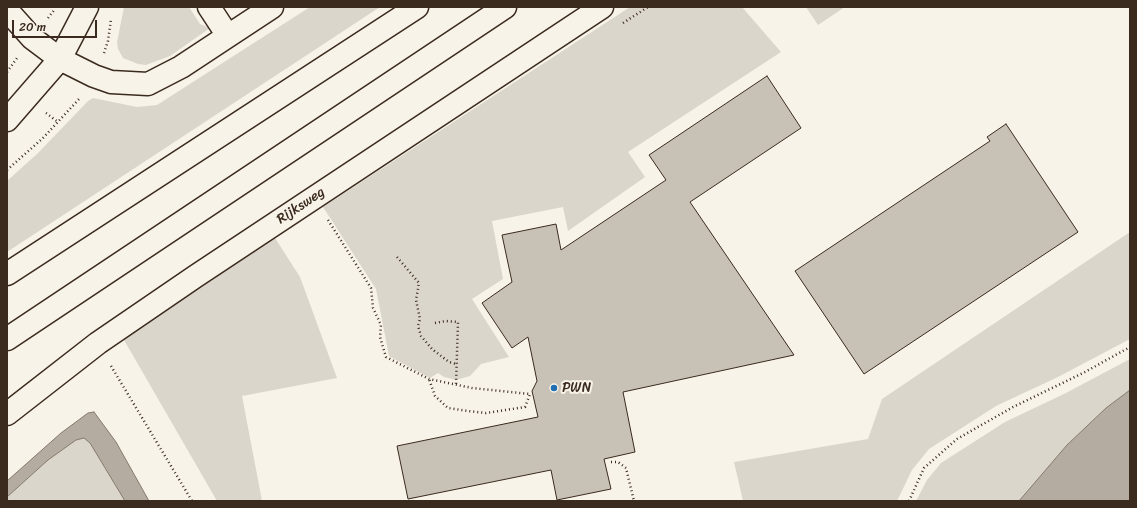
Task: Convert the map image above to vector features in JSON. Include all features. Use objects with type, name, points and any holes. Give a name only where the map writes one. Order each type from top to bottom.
[{"type":"main road","points":[[7,120],[60,59],[87,7]]},
{"type":"main road","points":[[209,7],[228,36]]},
{"type":"main road","points":[[8,14],[32,38],[60,59],[94,76],[111,82],[148,84],[181,67],[272,7]]},
{"type":"main road","points":[[7,274],[417,7]]},
{"type":"main road","points":[[7,339],[505,7]]},
{"type":"main road","name":"Rijksweg","points":[[7,414],[98,343],[196,276],[602,7]]},
{"type":"path","points":[[7,170],[48,133],[78,101],[99,68],[108,41],[112,13]]},
{"type":"path","points":[[324,215],[371,288],[373,308],[381,325],[380,337],[386,357],[430,380],[456,385],[530,394],[526,408],[486,413],[468,411],[448,408],[436,396],[430,380]]},
{"type":"path","points":[[397,257],[419,283],[416,300],[420,319],[418,326],[421,336],[432,349],[449,362],[456,364]]},
{"type":"path","points":[[435,322],[458,322],[456,385]]},
{"type":"path","points":[[98,343],[192,501]]},
{"type":"path","points":[[909,501],[924,468],[957,439],[1013,407],[1085,372],[1130,347]]},
{"type":"path","points":[[611,462],[618,462],[626,468],[634,501]]},
{"type":"shaded area","points":[[124,7],[189,7],[200,24],[210,28],[170,56],[146,65],[138,64],[123,58],[118,49],[117,42]]},
{"type":"shaded area","points":[[310,7],[380,7],[7,252],[7,181],[38,153],[88,101],[93,98],[137,107],[157,105]]},
{"type":"shaded area","points":[[630,7],[742,7],[781,52],[628,152],[645,177],[568,231],[563,207],[492,221],[503,279],[472,299],[509,357],[481,364],[470,376],[456,380],[444,377],[438,373],[430,378],[389,356],[376,289],[323,207]]},
{"type":"shaded area","points":[[806,7],[845,7],[818,25]]},
{"type":"shaded area","points":[[1130,232],[1130,339],[1058,377],[996,406],[929,449],[912,470],[897,501],[743,501],[734,462],[868,439],[882,399]]},
{"type":"shaded area","points":[[275,238],[300,277],[337,378],[242,396],[262,501],[217,501],[124,340],[142,325]]},
{"type":"shaded area","points":[[1130,359],[1130,390],[1106,408],[1067,445],[1019,501],[916,501],[927,480],[941,463],[1005,422],[1066,393]]},
{"type":"shaded area","points":[[1130,390],[1130,501],[1019,501],[1067,445],[1106,408]]},
{"type":"shaded area","points":[[94,412],[116,442],[149,501],[125,501],[90,443],[84,438],[76,440],[48,460],[7,497],[7,481],[61,433],[88,413]]},
{"type":"shaded area","points":[[84,438],[90,443],[125,501],[7,501],[7,497],[48,460],[76,440]]},
{"type":"building","points":[[767,76],[801,128],[690,202],[794,355],[623,392],[635,452],[604,459],[611,489],[557,500],[551,470],[408,499],[397,446],[538,417],[532,391],[537,381],[528,337],[512,348],[482,303],[512,282],[502,235],[556,224],[561,250],[666,180],[649,155]]},
{"type":"building","points":[[1006,124],[1078,232],[864,374],[795,271],[990,141],[987,137]]},
{"type":"place","name":"PWN","points":[[554,388]]}]
